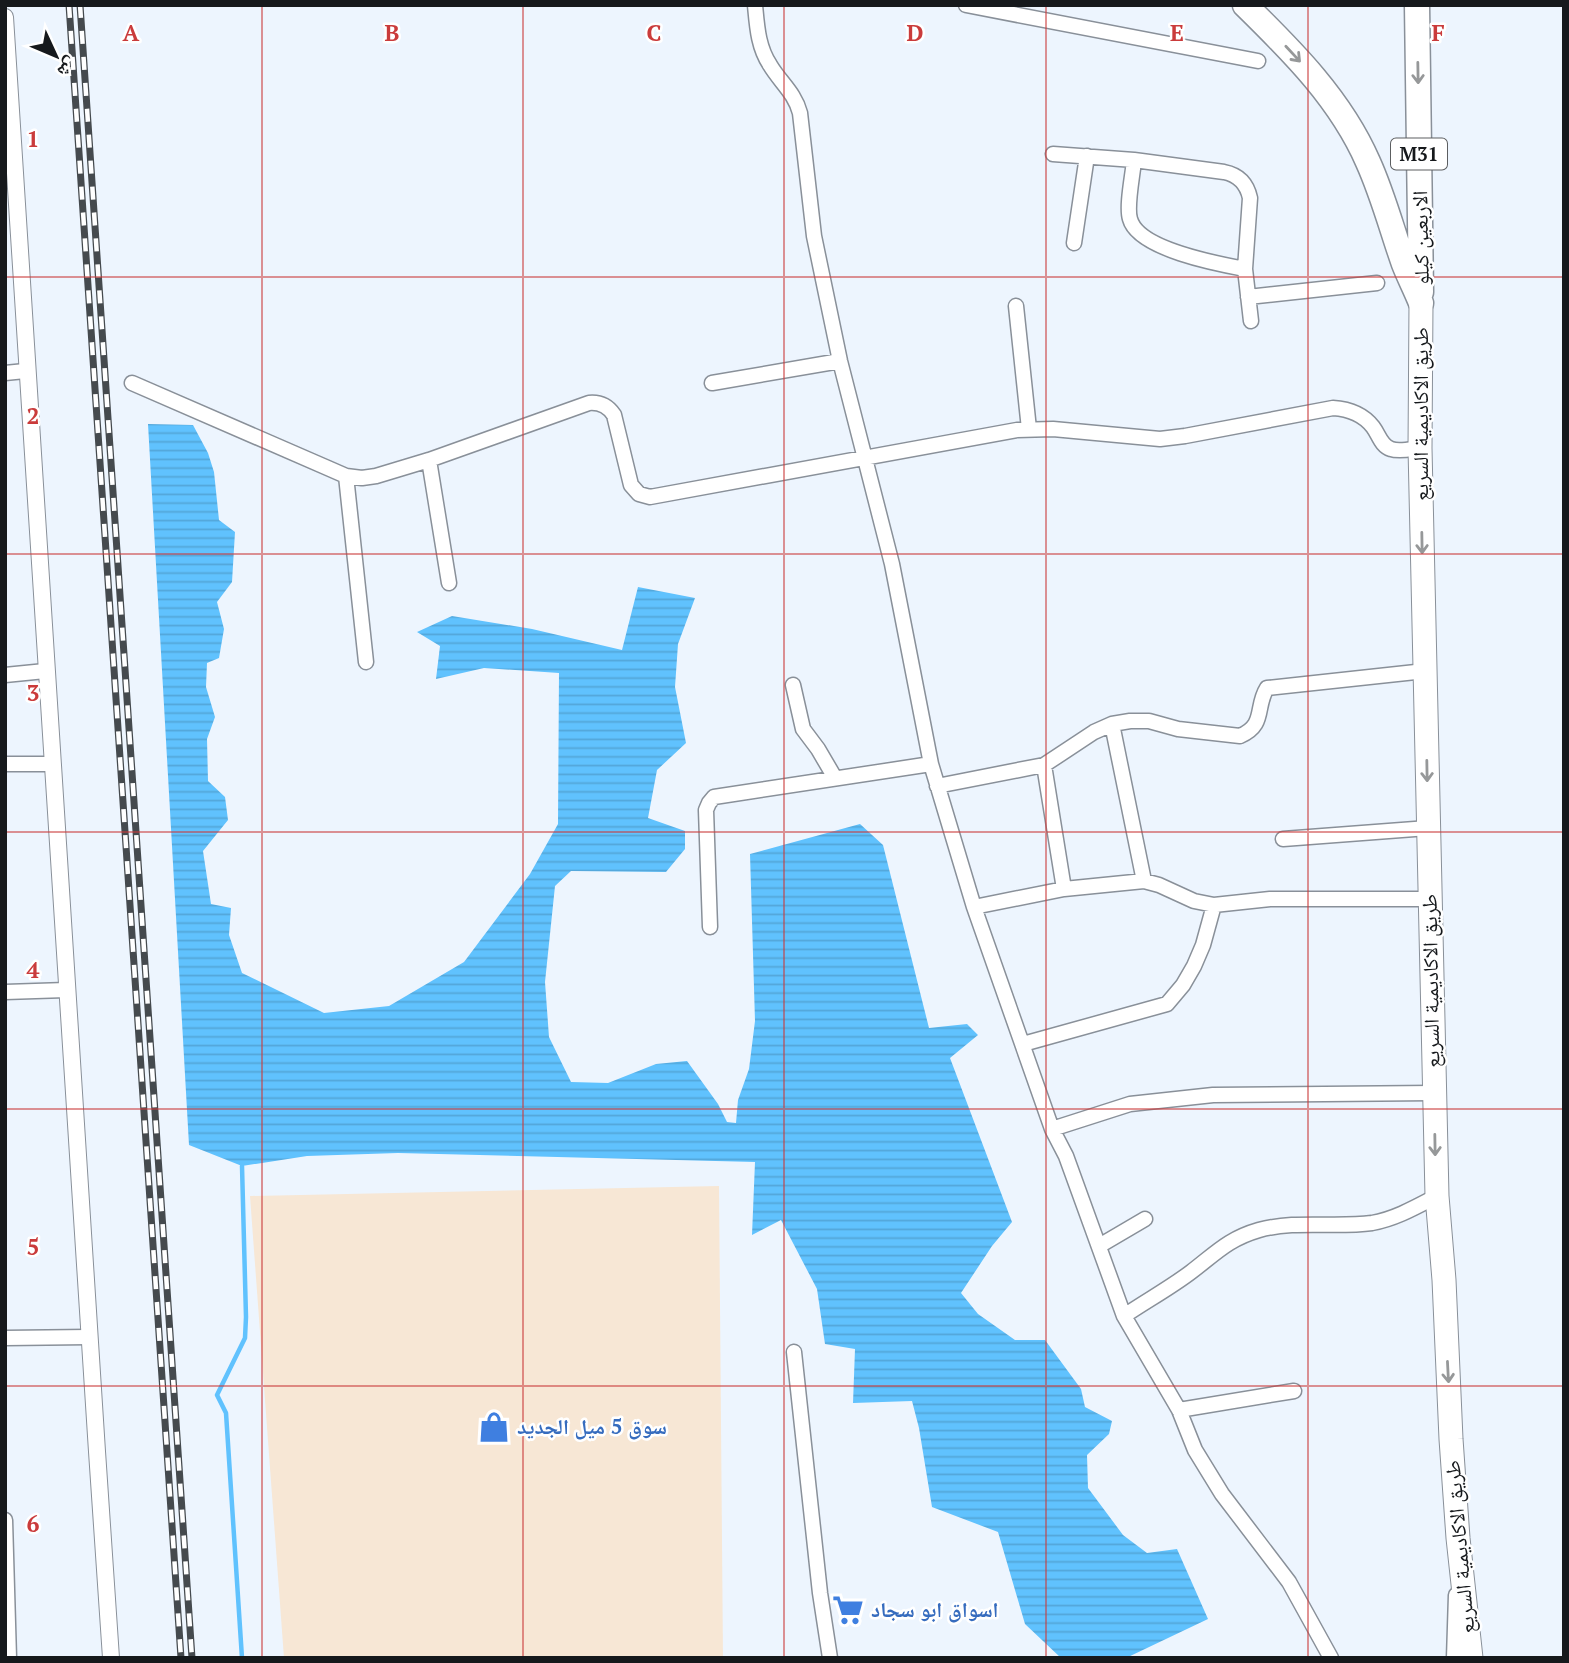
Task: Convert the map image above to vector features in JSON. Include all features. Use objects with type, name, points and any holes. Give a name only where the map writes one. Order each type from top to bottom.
[{"type":"highway","points":[[1245,5],[1308,70],[1356,138],[1377,183],[1405,266],[1422,303]]},
{"type":"highway","name":"الاربعين كيلو","points":[[1417,5],[1422,303]]},
{"type":"highway","name":"طريق الاكاديمية السريع","points":[[1422,303],[1420,449],[1437,1196],[1458,1538],[1471,1658]]},
{"type":"street","points":[[755,5],[763,53],[793,95],[800,113],[814,236],[840,361],[892,564],[931,764],[974,907],[1052,1129],[1066,1156],[1124,1316],[1179,1410],[1195,1450],[1222,1494],[1289,1582],[1327,1656]]},
{"type":"street","points":[[966,5],[1258,61]]},
{"type":"street","points":[[5,17],[25,371],[111,1658]]},
{"type":"street","points":[[1053,154],[1134,160],[1224,172],[1242,180],[1250,198],[1245,269],[1251,321]]},
{"type":"street","points":[[1074,243],[1087,156]]},
{"type":"street","points":[[1134,160],[1129,219],[1142,235],[1165,247],[1211,263],[1245,269]]},
{"type":"street","points":[[1248,297],[1377,283]]},
{"type":"street","points":[[1016,306],[1029,429]]},
{"type":"street","points":[[712,383],[840,361]]},
{"type":"street","points":[[5,373],[25,371]]},
{"type":"street","points":[[132,383],[346,476],[362,478],[429,460],[582,405],[595,403],[606,406],[614,415],[631,485],[644,496],[865,459],[1005,432],[1053,429],[1160,439],[1333,408],[1352,411],[1361,416],[1389,449],[1420,449]]},
{"type":"street","points":[[429,460],[449,583]]},
{"type":"street","points":[[346,476],[366,662]]},
{"type":"street","points":[[5,675],[45,671]]},
{"type":"street","points":[[937,786],[1044,765],[1094,732],[1112,724],[1130,721],[1149,721],[1178,729],[1240,736],[1250,732],[1256,724],[1262,695],[1268,688],[1425,671]]},
{"type":"street","points":[[793,685],[803,729],[835,778]]},
{"type":"street","points":[[1112,724],[1144,881]]},
{"type":"street","points":[[5,764],[51,764]]},
{"type":"street","points":[[710,927],[706,810],[711,800],[721,795],[931,764]]},
{"type":"street","points":[[1044,765],[1064,889]]},
{"type":"street","points":[[1283,839],[1428,828]]},
{"type":"street","points":[[974,907],[1064,889],[1144,881],[1194,901],[1214,905],[1270,899],[1429,899]]},
{"type":"street","points":[[1023,1044],[1167,1004],[1184,985],[1194,966],[1214,905]]},
{"type":"street","points":[[5,992],[66,990]]},
{"type":"street","points":[[1052,1129],[1130,1104],[1213,1095],[1434,1093]]},
{"type":"street","points":[[1124,1316],[1239,1237],[1263,1229],[1294,1225],[1373,1223],[1397,1216],[1437,1196]]},
{"type":"street","points":[[1100,1246],[1145,1219]]},
{"type":"street","points":[[5,1338],[89,1337]]},
{"type":"street","points":[[794,1352],[815,1553],[830,1658]]},
{"type":"street","points":[[1179,1410],[1294,1391]]},
{"type":"street","points":[[5,1520],[9,1658]]},
{"type":"street","points":[[1454,1658],[1458,1538]]},
{"type":"shaded area","name":"سوق 5 ميل الجديد","points":[[719,1186],[723,1658],[284,1658],[250,1196]]},
{"type":"water","points":[[148,424],[193,425],[208,453],[214,472],[219,520],[235,532],[232,582],[217,602],[224,629],[219,658],[207,663],[206,687],[215,717],[207,739],[208,781],[225,797],[228,820],[203,851],[211,904],[231,908],[229,935],[242,973],[324,1013],[389,1006],[464,962],[530,874],[558,824],[559,673],[484,668],[436,679],[440,646],[417,632],[452,616],[532,629],[622,650],[638,587],[695,598],[678,644],[675,687],[686,743],[657,770],[648,818],[685,831],[685,849],[666,872],[571,871],[555,886],[545,982],[549,1037],[571,1082],[608,1083],[656,1064],[687,1061],[718,1104],[727,1122],[736,1123],[738,1100],[749,1069],[755,1021],[750,854],[860,824],[883,845],[929,1028],[967,1024],[978,1035],[950,1058],[1012,1222],[992,1246],[961,1293],[978,1314],[1015,1340],[1045,1340],[1081,1389],[1085,1407],[1112,1421],[1109,1434],[1087,1455],[1088,1488],[1123,1535],[1147,1553],[1177,1549],[1208,1619],[1126,1658],[1061,1658],[1025,1624],[998,1532],[932,1507],[912,1401],[853,1403],[855,1349],[825,1344],[817,1289],[781,1220],[752,1235],[755,1162],[398,1153],[307,1156],[242,1166],[189,1145]]},
{"type":"waterway","points":[[242,1166],[245,1338],[217,1395],[226,1413],[242,1658]]},
{"type":"railway","points":[[69,5],[181,1658]]},
{"type":"railway","points":[[80,5],[192,1658]]},
{"type":"place","name":"سوق 5 ميل الجديد","points":[[494,1427]]},
{"type":"place","name":"اسواق ابو سجاد","points":[[848,1610]]}]
